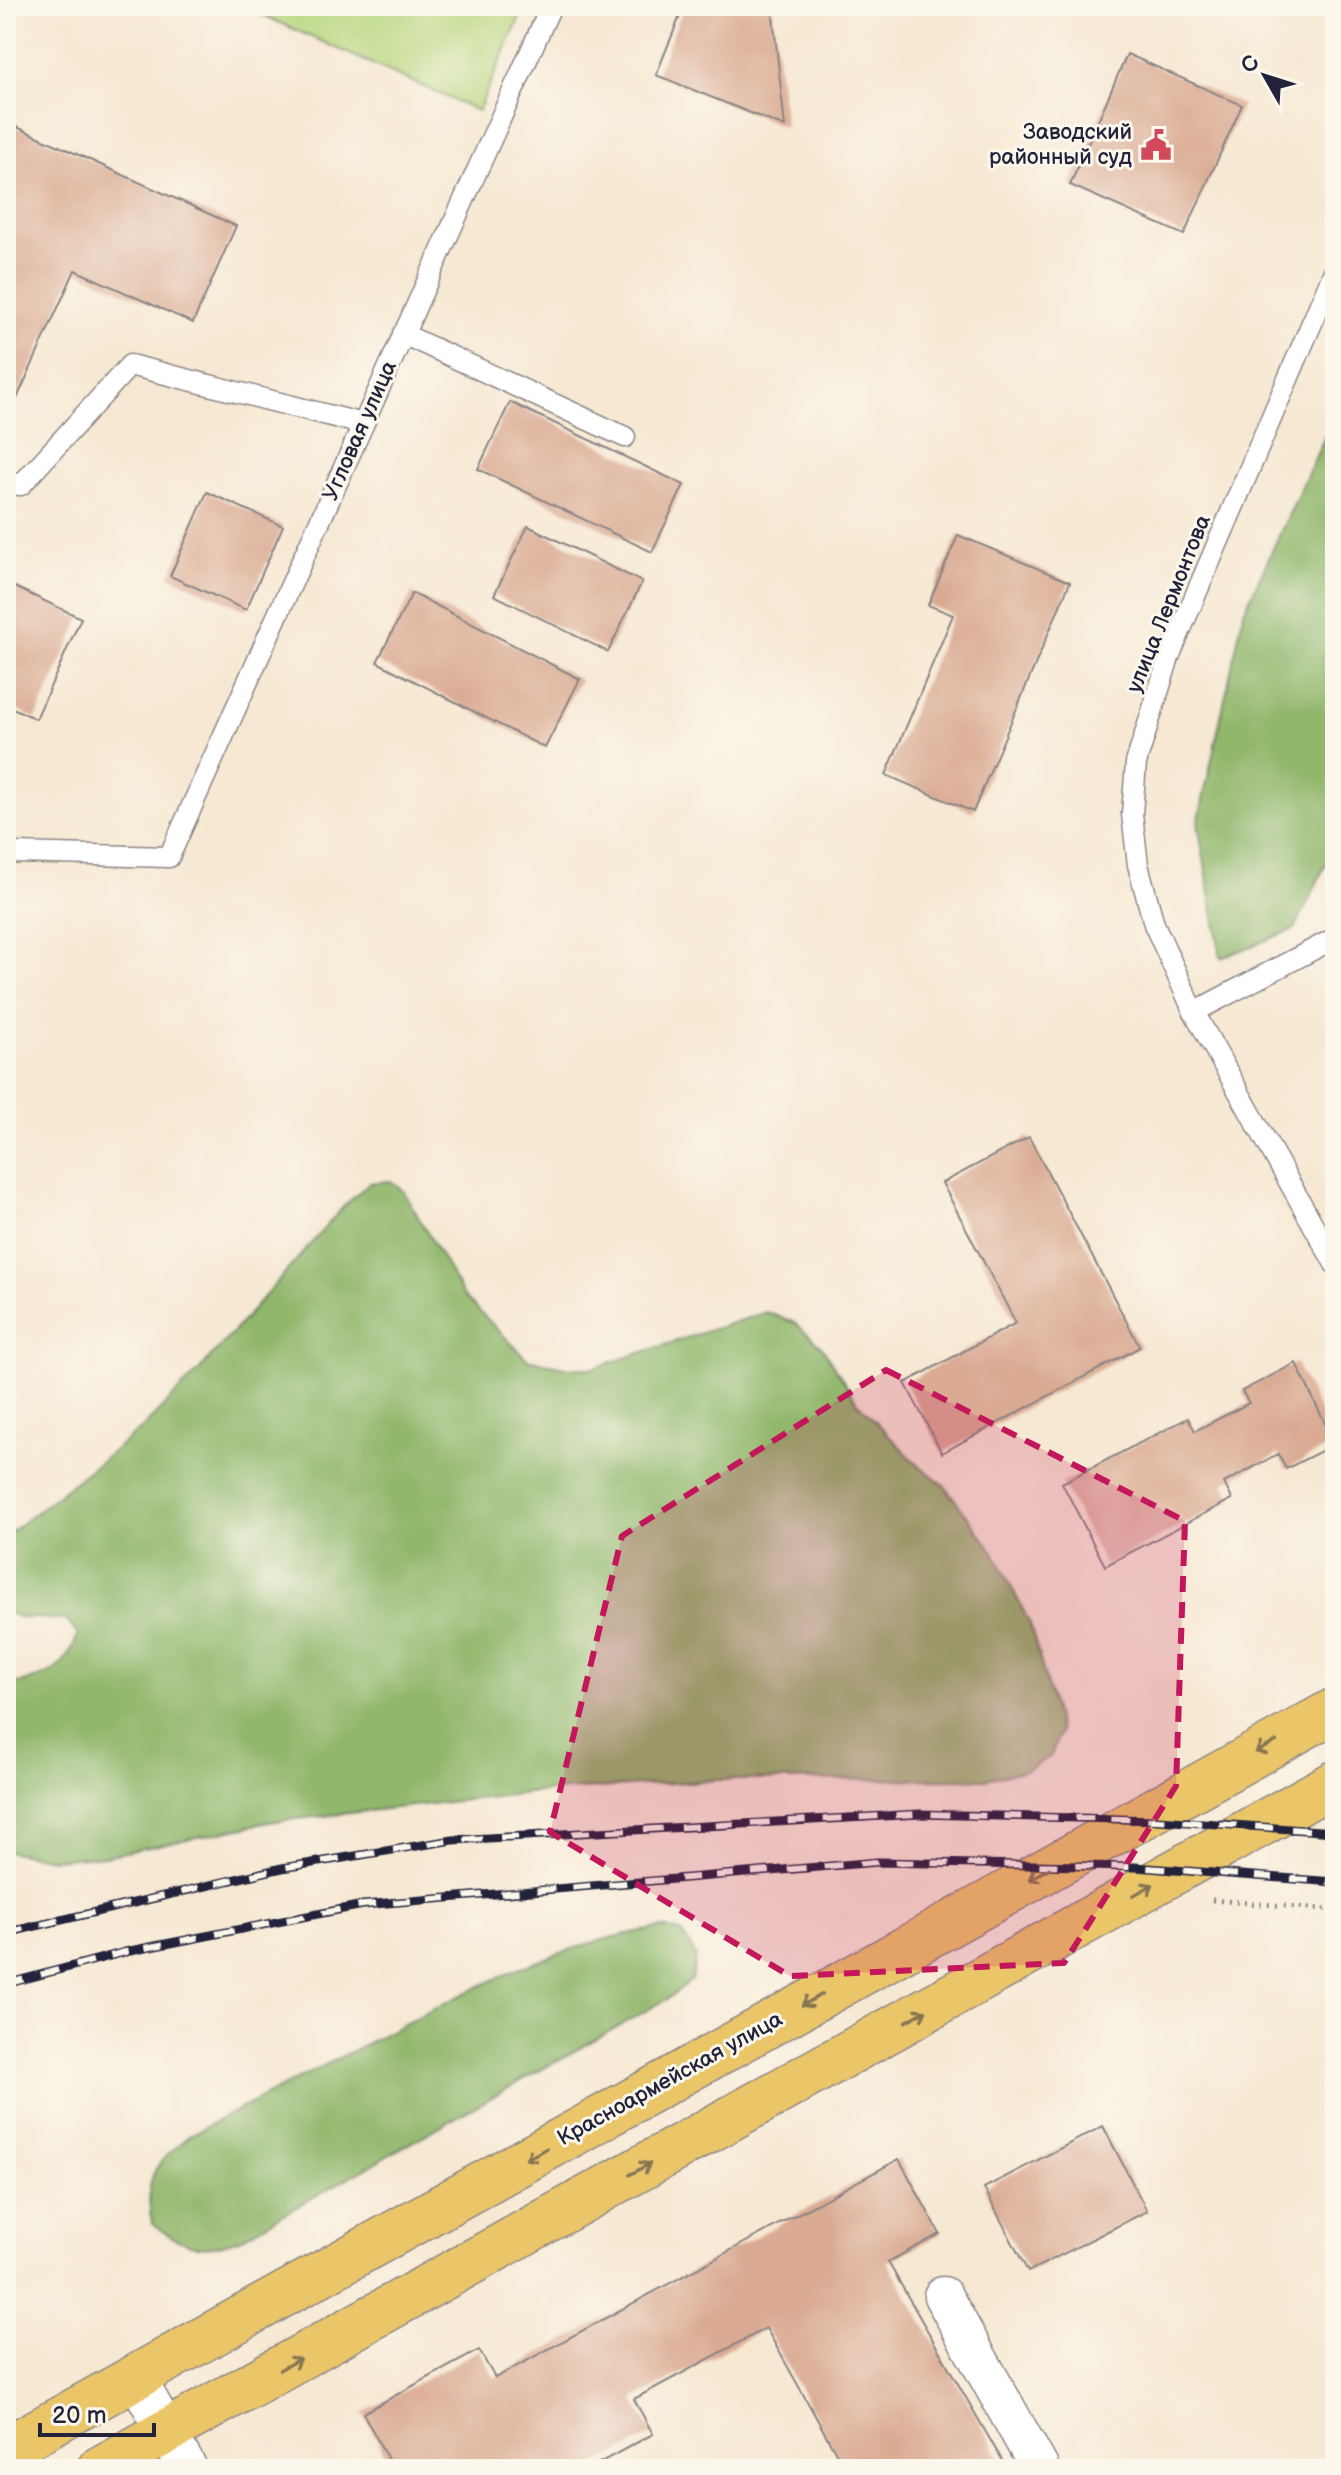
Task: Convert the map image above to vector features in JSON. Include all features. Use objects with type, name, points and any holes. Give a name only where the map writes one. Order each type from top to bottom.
[{"type":"main road","name":"Красноармейская улица","points":[[6,2449],[1335,1710]]},
{"type":"main road","points":[[99,2469],[177,2451],[1335,1783]]},
{"type":"street","points":[[943,2296],[1040,2469]]},
{"type":"street","points":[[136,2378],[177,2451]]},
{"type":"lane","name":"Угловая улица","points":[[6,856],[15,853],[169,857],[551,6]]},
{"type":"lane","name":"улица Лермонтова","points":[[1335,269],[1169,657],[1136,763],[1132,814],[1138,865],[1154,924],[1194,1012],[1335,1264]]},
{"type":"lane","points":[[403,334],[625,437]]},
{"type":"lane","points":[[6,484],[21,485],[130,365],[363,424]]},
{"type":"lane","points":[[1194,1012],[1335,938]]},
{"type":"highlighted area","points":[[886,1370],[1185,1521],[1176,1786],[1064,1963],[790,1976],[550,1832],[622,1536]]},
{"type":"green space","points":[[242,6],[525,6],[478,111]]},
{"type":"green space","points":[[1335,415],[1335,845],[1295,929],[1221,958],[1198,823],[1244,611]]},
{"type":"green space","points":[[391,1181],[404,1192],[463,1295],[527,1359],[569,1368],[594,1368],[766,1312],[795,1323],[822,1347],[857,1402],[914,1461],[944,1485],[994,1552],[1030,1624],[1060,1732],[1051,1756],[1027,1770],[986,1779],[717,1780],[538,1792],[269,1822],[106,1856],[52,1859],[6,1851],[6,1685],[32,1680],[51,1672],[66,1658],[78,1635],[66,1620],[18,1617],[6,1612],[6,1536],[142,1428],[198,1372],[344,1206],[369,1183]]},
{"type":"green space","points":[[662,1928],[681,1932],[696,1956],[692,1980],[667,1999],[239,2239],[214,2246],[193,2246],[173,2238],[152,2222],[149,2193],[154,2172],[168,2154],[190,2135],[451,2000],[519,1969],[589,1944]]},
{"type":"building","points":[[684,6],[772,6],[785,127],[656,75]]},
{"type":"building","name":"Заводский районный суд","points":[[1127,54],[1242,105],[1184,235],[1070,185]]},
{"type":"building","points":[[6,122],[236,226],[193,323],[75,270],[14,405],[6,402]]},
{"type":"building","points":[[510,402],[684,485],[652,552],[478,469]]},
{"type":"building","points":[[207,492],[283,526],[246,610],[170,576]]},
{"type":"building","points":[[528,526],[642,582],[608,652],[494,595]]},
{"type":"building","points":[[958,535],[1070,582],[973,812],[886,775],[953,615],[928,605]]},
{"type":"building","points":[[6,583],[81,618],[36,719],[6,705]]},
{"type":"building","points":[[412,593],[580,679],[545,748],[377,662]]},
{"type":"building","points":[[1029,1137],[1140,1347],[942,1453],[905,1383],[1016,1323],[942,1183]]},
{"type":"building","points":[[1296,1363],[1335,1444],[1286,1469],[1278,1454],[1224,1483],[1232,1499],[1105,1566],[1062,1483],[1188,1418],[1195,1431],[1249,1403],[1242,1391]]},
{"type":"building","points":[[1103,2126],[1147,2211],[1028,2272],[984,2188]]},
{"type":"building","points":[[899,2159],[940,2234],[888,2262],[1007,2469],[845,2469],[766,2328],[634,2399],[653,2434],[588,2469],[393,2469],[363,2413],[479,2350],[495,2378]]},
{"type":"railway","points":[[6,1933],[282,1868],[453,1840],[920,1814],[1158,1820],[1335,1832]]},
{"type":"railway","points":[[6,1984],[125,1952],[363,1905],[878,1862],[1135,1867],[1335,1882]]},
{"type":"place","name":"Заводский районный суд","points":[[1156,145]]}]
